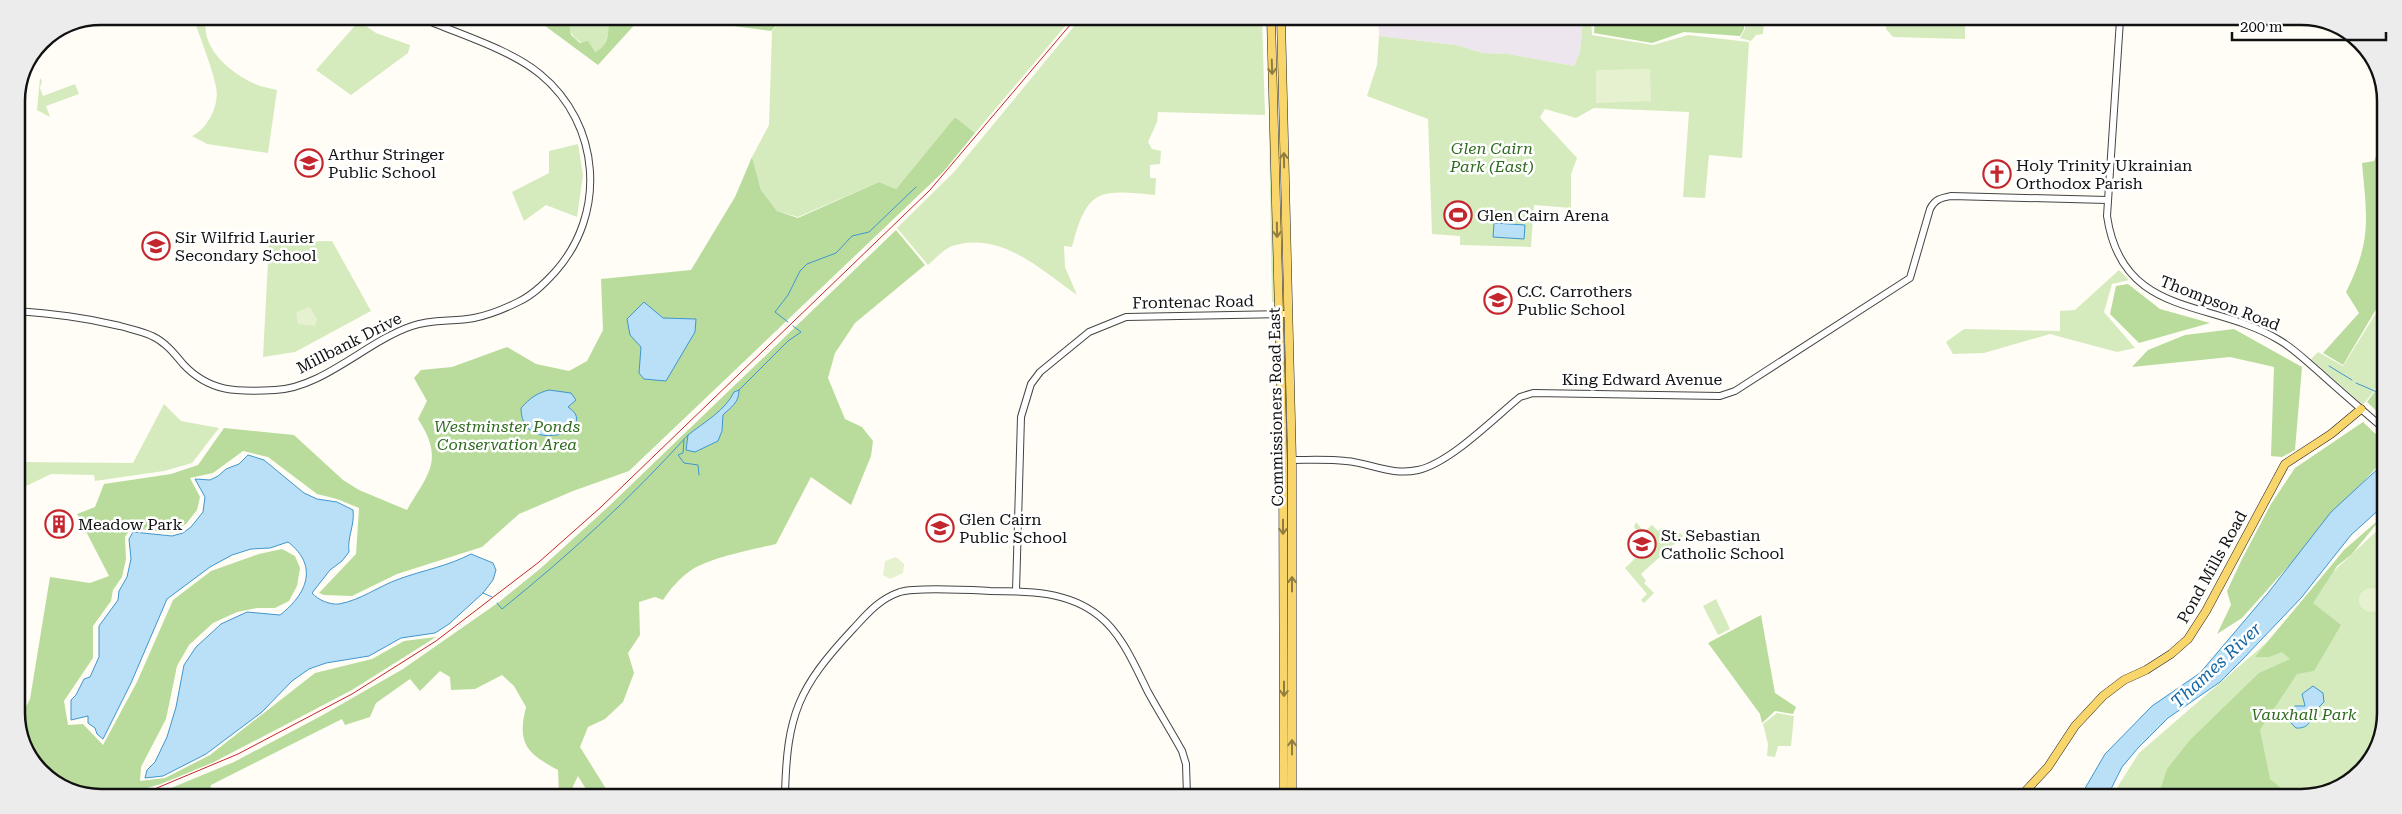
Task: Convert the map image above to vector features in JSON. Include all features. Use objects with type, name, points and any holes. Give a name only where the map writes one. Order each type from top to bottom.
[{"type":"main road","name":"Commissioners Road East","points":[[1271,25],[1283,314],[1292,460],[1292,789]]},
{"type":"main road","name":"Commissioners Road East","points":[[1280,25],[1284,789]]},
{"type":"main road","name":"Pond Mills Road","points":[[2027,789],[2048,767],[2075,726],[2103,696],[2124,680],[2171,654],[2188,639],[2206,611],[2285,464],[2331,434],[2361,409]]},
{"type":"street","name":"Millbank Drive","points":[[25,313],[80,316],[142,332],[165,344],[196,377],[206,383],[224,388],[278,390],[307,382],[414,325],[490,314],[520,302],[540,289],[568,258],[584,225],[591,180],[582,132],[571,106],[540,73],[522,61],[439,25]]},
{"type":"street","name":"Thompson Road","points":[[2120,25],[2107,200],[2109,231],[2118,252],[2132,275],[2152,293],[2188,308],[2258,328],[2281,341],[2377,423]]},
{"type":"street","name":"King Edward Avenue","points":[[1292,460],[1347,461],[1388,471],[1416,471],[1432,466],[1454,452],[1520,397],[1533,393],[1720,396],[1735,391],[1910,278],[1934,201],[1952,196],[2107,200]]},
{"type":"street","name":"Frontenac Road","points":[[1016,591],[1021,417],[1031,384],[1040,372],[1089,332],[1126,316],[1283,314]]},
{"type":"street","points":[[785,789],[785,759],[792,720],[797,707],[819,666],[873,607],[901,592],[1016,591],[1067,599],[1100,616],[1113,631],[1182,751],[1186,764],[1187,789]]},
{"type":"shaded area","points":[[1378,25],[1582,25],[1580,52],[1574,66],[1508,54],[1483,53],[1456,45],[1379,36]]},
{"type":"green space","points":[[196,25],[205,25],[207,38],[212,48],[226,66],[255,84],[277,90],[268,153],[207,144],[192,136],[198,133],[208,122],[216,101],[216,87]]},
{"type":"green space","points":[[355,25],[365,25],[376,33],[410,45],[408,53],[351,95],[316,70]]},
{"type":"green space","points":[[544,25],[569,25],[571,35],[580,43],[588,41],[595,52],[606,42],[608,25],[634,25],[598,65]]},
{"type":"green space","points":[[569,25],[608,25],[609,32],[602,50],[595,52],[576,39]]},
{"type":"green space","points":[[726,25],[777,25],[771,31]]},
{"type":"green space","points":[[777,25],[1066,25],[975,133],[955,117],[896,189],[879,182],[798,217],[777,211],[761,190],[752,157],[769,125],[772,31]]},
{"type":"green space","points":[[1075,25],[1262,25],[1265,115],[1158,112],[1157,122],[1148,142],[1152,149],[1161,151],[1160,164],[1150,165],[1150,178],[1156,178],[1155,195],[1120,192],[1098,197],[1090,203],[1083,214],[1072,247],[1064,246],[1065,267],[1077,295],[1019,255],[987,244],[970,243],[949,247],[928,265],[897,228],[954,172]]},
{"type":"green space","name":"Glen Cairn Park (East)","points":[[1582,25],[1591,25],[1592,35],[1653,45],[1688,35],[1749,42],[1742,158],[1709,155],[1705,198],[1683,197],[1689,112],[1594,108],[1576,118],[1545,109],[1540,117],[1577,158],[1571,174],[1571,208],[1534,205],[1531,247],[1460,245],[1460,236],[1432,234],[1428,119],[1367,96],[1377,65],[1379,36],[1456,45],[1483,53],[1508,54],[1574,66],[1580,52]]},
{"type":"green space","points":[[1595,25],[1744,25],[1740,36],[1684,32],[1652,43],[1594,33]]},
{"type":"green space","points":[[1745,25],[1764,25],[1763,34],[1756,35],[1751,41],[1740,38]]},
{"type":"green space","points":[[1886,25],[1965,25],[1965,39],[1893,37],[1886,29]]},
{"type":"green space","points":[[1650,69],[1651,101],[1596,103],[1596,70]]},
{"type":"green space","points":[[40,78],[42,81],[40,88],[43,96],[75,84],[79,94],[46,106],[50,117],[37,110]]},
{"type":"green space","name":"Westminster Ponds Conservation Area","points":[[955,117],[975,133],[944,171],[629,471],[573,491],[519,514],[482,547],[397,574],[352,596],[324,595],[319,593],[356,554],[359,508],[337,499],[317,494],[268,457],[243,451],[213,473],[190,478],[200,497],[197,510],[186,524],[171,533],[131,528],[125,537],[126,559],[122,577],[113,590],[111,601],[93,626],[93,658],[64,701],[68,725],[83,724],[103,745],[137,682],[173,600],[211,571],[259,554],[282,549],[295,556],[300,568],[297,586],[289,601],[275,608],[257,608],[237,612],[213,623],[189,645],[177,666],[166,719],[141,767],[140,781],[165,778],[210,755],[315,673],[372,659],[404,641],[436,637],[352,690],[214,762],[161,784],[143,789],[86,788],[59,776],[51,770],[35,751],[26,728],[25,709],[30,699],[50,577],[90,583],[109,576],[77,514],[95,507],[104,484],[171,474],[198,465],[224,428],[294,435],[343,480],[359,490],[407,510],[427,476],[432,456],[431,445],[418,419],[427,401],[414,378],[421,370],[452,367],[507,347],[536,364],[569,371],[587,361],[603,330],[601,279],[691,270],[735,197],[752,157],[761,190],[777,211],[798,218],[879,182],[896,189]]},
{"type":"green space","points":[[1269,126],[1271,129],[1275,302],[1272,302]]},
{"type":"green space","points":[[578,144],[583,175],[577,217],[546,205],[524,221],[512,192],[549,173],[549,151]]},
{"type":"green space","points":[[2377,154],[2377,308],[2343,365],[2323,353],[2359,313],[2346,292],[2360,258],[2366,229],[2362,163],[2374,161]]},
{"type":"green space","points":[[896,230],[925,265],[855,323],[835,353],[828,378],[845,419],[862,427],[873,441],[871,456],[851,505],[811,477],[776,544],[731,554],[698,566],[682,577],[663,600],[655,597],[639,602],[640,635],[628,653],[634,673],[623,702],[605,719],[588,727],[580,747],[606,789],[586,789],[578,776],[573,789],[559,789],[558,770],[538,758],[527,746],[523,730],[526,707],[514,686],[502,675],[475,689],[451,690],[450,677],[440,671],[420,691],[410,679],[376,703],[370,717],[345,725],[342,719],[211,785],[211,789],[169,789],[234,762],[321,716],[403,669],[499,602],[541,568],[608,507]]},
{"type":"green space","points":[[332,241],[371,311],[295,352],[263,357],[269,242]]},
{"type":"green space","points":[[2119,270],[2129,280],[2112,284],[2104,312],[2135,348],[2117,352],[2050,334],[1984,353],[1953,354],[1946,342],[1964,329],[2060,331],[2060,311],[2075,310]]},
{"type":"green space","points":[[2128,284],[2160,309],[2210,323],[2139,343],[2110,314],[2116,286]]},
{"type":"green space","points":[[308,307],[317,319],[315,326],[298,324],[296,313]]},
{"type":"green space","points":[[2377,312],[2377,387],[2363,405],[2311,359],[2318,352],[2343,366]]},
{"type":"green space","points":[[2234,329],[2302,367],[2295,450],[2282,457],[2271,456],[2274,367],[2230,357],[2132,367],[2148,350],[2185,335]]},
{"type":"green space","points":[[2376,390],[2377,390],[2377,411],[2367,402]]},
{"type":"green space","points":[[164,404],[181,421],[219,428],[192,463],[164,471],[95,481],[94,475],[51,474],[25,487],[25,462],[133,463]]},
{"type":"green space","points":[[2363,422],[2377,435],[2377,467],[2242,618],[2217,634],[2231,605],[2227,591],[2242,559],[2271,504],[2295,468]]},
{"type":"green space","points":[[2377,521],[2352,554],[2337,566],[2313,603],[2341,625],[2314,671],[2297,674],[2260,730],[2270,779],[2282,789],[2161,789],[2167,769],[2190,740],[2259,673],[2290,659],[2282,652],[2269,657],[2255,657],[2344,550]]},
{"type":"green space","points":[[1636,522],[1644,532],[1652,525],[1658,531],[1662,528],[1675,537],[1680,533],[1683,536],[1641,574],[1646,581],[1644,583],[1654,593],[1644,603],[1641,600],[1647,594],[1625,568],[1644,550],[1644,537],[1634,527]]},
{"type":"green space","name":"Vauxhall Park","points":[[2377,531],[2376,723],[2369,746],[2351,770],[2334,781],[2316,788],[2116,789],[2139,753],[2266,643],[2303,600]]},
{"type":"green space","points":[[896,557],[904,564],[903,573],[890,579],[883,575],[885,561]]},
{"type":"green space","points":[[2371,588],[2376,589],[2377,610],[2371,612],[2362,609],[2359,600],[2362,591]]},
{"type":"green space","points":[[1716,599],[1730,629],[1718,635],[1703,606]]},
{"type":"green space","points":[[1761,615],[1775,693],[1796,707],[1793,714],[1775,711],[1762,723],[1760,714],[1708,643]]},
{"type":"green space","points":[[1777,713],[1794,716],[1791,746],[1778,746],[1775,757],[1767,756],[1768,744],[1763,724]]},
{"type":"water","points":[[1494,223],[1525,225],[1524,239],[1493,237]]},
{"type":"water","points":[[644,302],[663,318],[696,319],[695,332],[666,381],[644,379],[639,373],[641,347],[630,335],[627,319]]},
{"type":"water","points":[[549,390],[571,393],[576,400],[568,407],[576,416],[575,429],[566,433],[548,436],[532,432],[526,426],[522,419],[521,408],[534,396]]},
{"type":"water","points":[[739,390],[736,402],[723,415],[722,431],[718,441],[695,452],[686,450],[688,435],[726,405],[734,392]]},
{"type":"water","points":[[248,455],[264,460],[304,493],[317,499],[337,502],[353,510],[349,552],[342,561],[330,570],[312,593],[321,600],[336,604],[347,602],[399,579],[445,565],[471,554],[493,563],[496,570],[493,580],[483,593],[449,624],[435,633],[401,638],[369,656],[326,663],[309,669],[292,681],[262,712],[206,754],[163,776],[145,778],[147,770],[155,762],[167,737],[176,707],[184,665],[196,647],[221,624],[247,612],[280,615],[289,607],[303,589],[306,580],[304,561],[298,551],[288,542],[270,548],[251,549],[232,555],[210,567],[167,599],[131,683],[103,739],[97,734],[95,728],[88,723],[88,716],[71,720],[71,700],[76,695],[84,679],[90,677],[99,657],[99,626],[118,600],[119,591],[127,577],[131,559],[129,539],[133,532],[172,536],[183,533],[191,527],[203,512],[205,497],[195,479],[210,480],[226,469],[239,464]]},
{"type":"water","name":"Thames River","points":[[2377,470],[2377,511],[2351,535],[2301,598],[2220,682],[2168,718],[2138,748],[2122,767],[2111,789],[2085,789],[2105,754],[2152,706],[2200,673],[2268,593],[2331,512]]},
{"type":"water","points":[[2313,686],[2323,693],[2324,702],[2318,708],[2308,708],[2311,715],[2310,722],[2305,727],[2296,728],[2288,720],[2289,711],[2295,706],[2305,706],[2302,694]]},
{"type":"waterway","points":[[788,322],[775,312],[788,295],[800,271],[807,264],[836,253],[852,236],[869,232],[916,187]]},
{"type":"waterway","points":[[739,390],[788,341],[801,332],[793,326]]},
{"type":"waterway","points":[[2329,366],[2352,380]]},
{"type":"waterway","points":[[2356,383],[2377,392]]},
{"type":"waterway","points":[[497,603],[502,609],[575,547],[622,504],[688,435]]},
{"type":"waterway","points":[[684,440],[683,453],[678,455],[684,463],[698,465],[699,475]]},
{"type":"waterway","points":[[483,593],[492,597]]},
{"type":"railway","points":[[155,789],[238,754],[352,694],[436,641],[539,562],[601,507],[930,190],[1070,25]]},
{"type":"place","name":"Arthur Stringer Public School","points":[[309,163]]},
{"type":"place","name":"Holy Trinity Ukrainian Orthodox Parish","points":[[1997,174]]},
{"type":"place","name":"Glen Cairn Arena","points":[[1458,215]]},
{"type":"place","name":"Sir Wilfrid Laurier Secondary School","points":[[156,246]]},
{"type":"place","name":"C.C. Carrothers Public School","points":[[1498,300]]},
{"type":"place","name":"Meadow Park","points":[[59,524]]},
{"type":"place","name":"Glen Cairn Public School","points":[[940,528]]},
{"type":"place","name":"St. Sebastian Catholic School","points":[[1642,544]]}]
